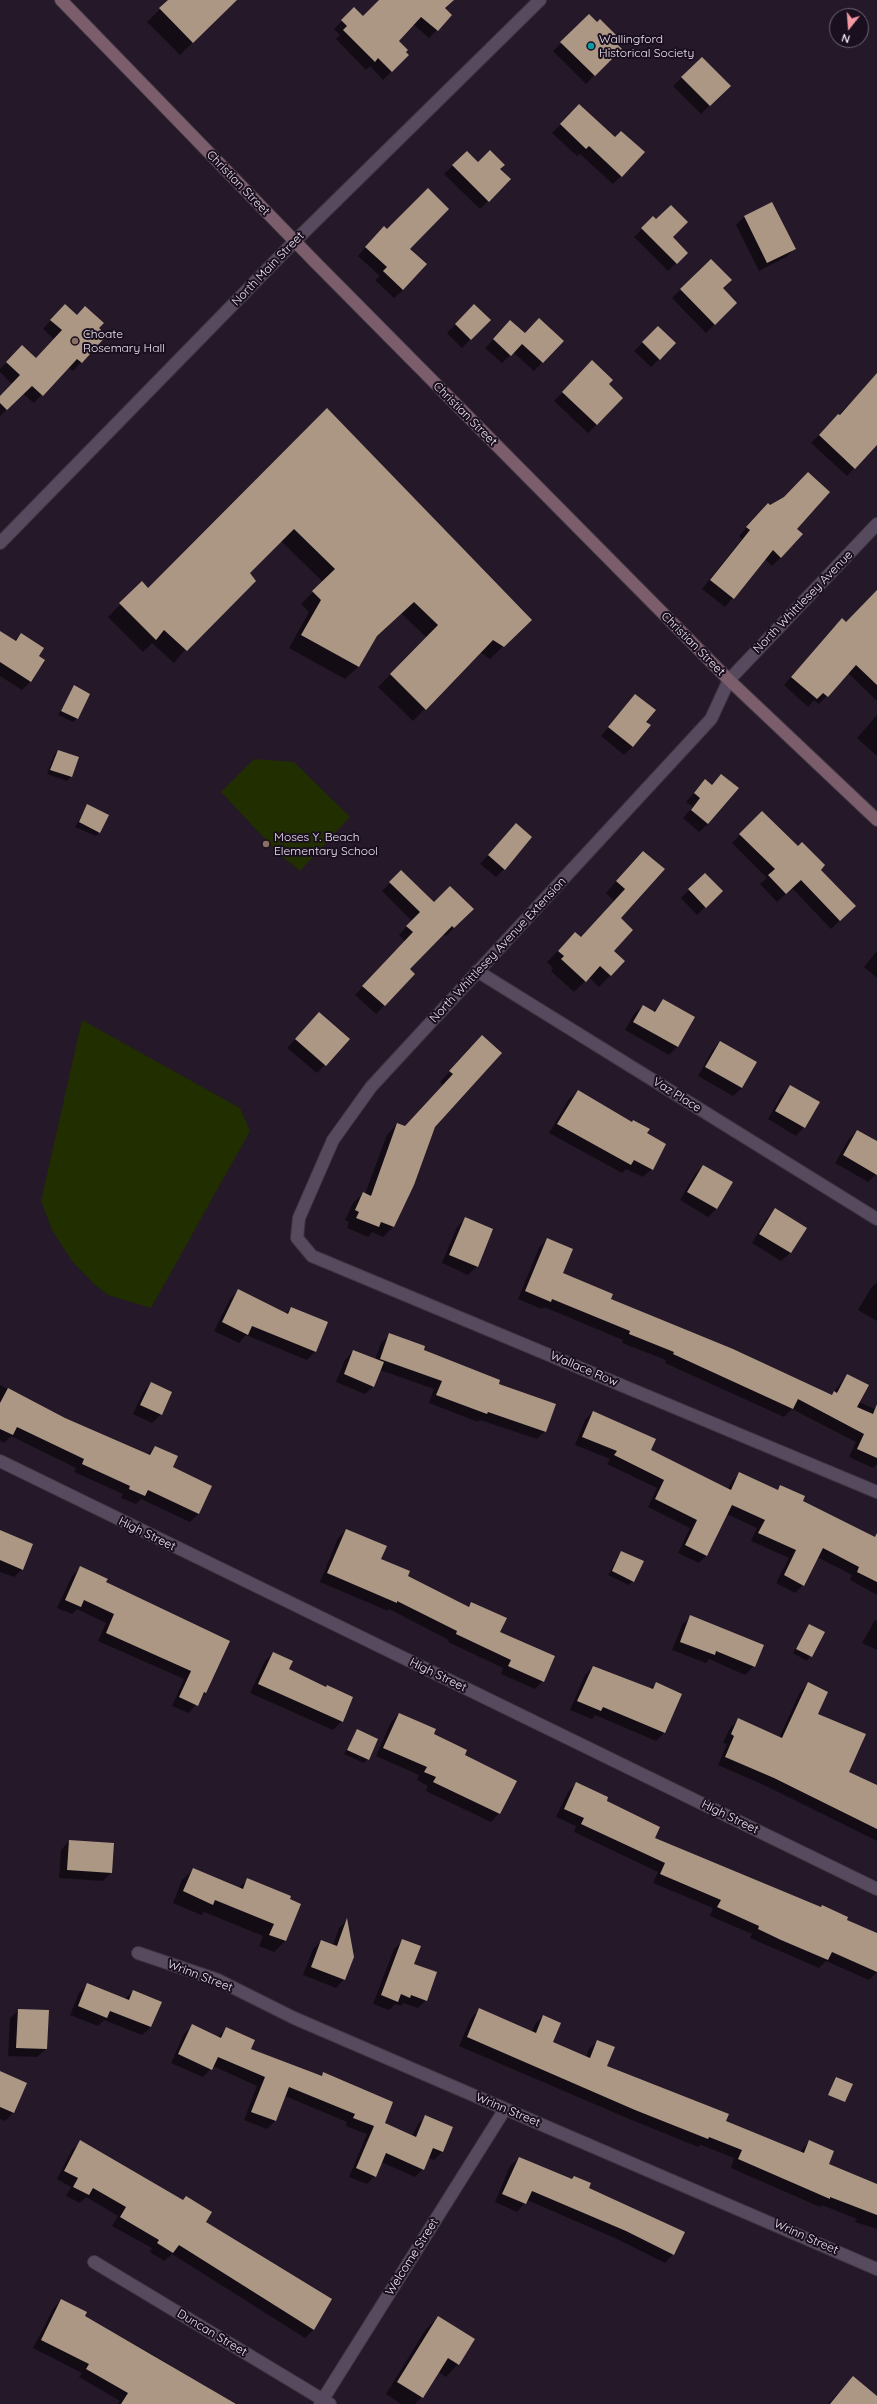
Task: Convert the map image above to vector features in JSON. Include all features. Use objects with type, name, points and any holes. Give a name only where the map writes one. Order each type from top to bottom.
[{"type":"main road","name":"Christian Street","points":[[60,0],[295,241],[729,680],[877,820]]},
{"type":"street","name":"North Main Street","points":[[0,543],[295,241],[540,0]]},
{"type":"street","name":"North Whittlesey Avenue","points":[[729,680],[877,524]]},
{"type":"street","name":"North Whittlesey Avenue Extension","points":[[297,1238],[298,1218],[333,1140],[371,1087],[711,719],[729,680]]},
{"type":"street","name":"Vaz Place","points":[[477,971],[877,1219]]},
{"type":"street","name":"Wallace Row","points":[[297,1238],[312,1256],[877,1492]]},
{"type":"street","name":"High Street","points":[[0,1461],[877,1889]]},
{"type":"street","name":"Wrinn Street","points":[[138,1953],[218,1980],[294,2018],[877,2269]]},
{"type":"street","name":"Welcome Street","points":[[324,2402],[505,2109]]},
{"type":"street","name":"Duncan Street","points":[[94,2262],[324,2402]]},
{"type":"green space","points":[[254,759],[294,762],[350,817],[300,871],[280,855],[221,792]]},
{"type":"green space","points":[[82,1020],[240,1108],[250,1131],[151,1308],[108,1295],[94,1284],[72,1261],[52,1230],[41,1201]]},
{"type":"building","points":[[168,0],[237,0],[193,43],[159,8]]},
{"type":"building","points":[[379,0],[454,0],[445,8],[452,15],[438,31],[421,17],[399,41],[408,50],[406,52],[409,55],[392,72],[378,58],[375,62],[343,30],[347,26],[341,20],[354,7],[363,16]]},
{"type":"building","name":"Wallingford Historical Society","points":[[589,14],[597,22],[600,19],[618,37],[614,41],[622,49],[595,76],[560,42]]},
{"type":"building","points":[[702,57],[731,86],[710,106],[681,77]]},
{"type":"building","points":[[579,104],[615,137],[621,131],[645,152],[622,177],[589,146],[586,149],[560,124]]},
{"type":"building","points":[[490,150],[505,165],[500,169],[511,179],[489,202],[452,165],[467,151],[478,162]]},
{"type":"building","points":[[428,188],[449,209],[410,249],[427,264],[403,290],[383,271],[387,267],[365,247],[384,226],[387,229]]},
{"type":"building","points":[[772,202],[796,249],[767,263],[744,216]]},
{"type":"building","points":[[671,205],[688,222],[673,237],[688,253],[677,264],[641,228],[653,216],[656,219]]},
{"type":"building","points":[[711,259],[732,280],[723,288],[737,303],[715,325],[680,289]]},
{"type":"building","points":[[65,304],[77,315],[85,306],[104,323],[99,328],[107,335],[82,363],[77,359],[43,396],[32,386],[7,410],[0,403],[0,396],[20,375],[6,362],[22,345],[36,358],[62,330],[50,320]]},
{"type":"building","points":[[474,304],[491,320],[471,340],[455,324]]},
{"type":"building","points":[[539,318],[564,341],[543,363],[522,344],[511,356],[493,339],[510,320],[525,333]]},
{"type":"building","points":[[658,326],[676,343],[660,360],[642,342]]},
{"type":"building","points":[[592,360],[613,380],[609,384],[623,398],[597,425],[562,392]]},
{"type":"building","points":[[877,373],[877,445],[855,469],[819,435],[838,414],[840,415]]},
{"type":"building","points":[[327,408],[532,620],[504,647],[493,640],[426,710],[390,674],[438,625],[414,602],[377,636],[359,667],[301,635],[321,600],[312,591],[335,569],[294,529],[250,573],[256,581],[187,651],[164,630],[156,640],[119,603],[142,581],[148,588]]},
{"type":"building","points":[[808,472],[830,492],[797,529],[803,534],[781,558],[773,550],[734,599],[710,580],[750,530],[746,527],[768,503],[770,505],[784,497]]},
{"type":"building","points":[[877,590],[877,685],[856,665],[828,697],[823,693],[817,699],[791,677],[842,618],[846,622]]},
{"type":"building","points":[[0,631],[16,641],[21,633],[44,648],[39,656],[45,660],[31,682],[0,662]]},
{"type":"building","points":[[74,685],[90,694],[78,719],[61,711]]},
{"type":"building","points":[[635,694],[656,710],[646,722],[651,725],[633,747],[608,727]]},
{"type":"building","points":[[58,750],[79,757],[72,777],[50,770]]},
{"type":"building","points":[[721,774],[739,788],[708,824],[691,810],[700,798],[694,793],[705,779],[712,785]]},
{"type":"building","points":[[87,804],[109,815],[100,833],[79,822]]},
{"type":"building","points":[[762,811],[798,846],[802,842],[825,865],[821,870],[856,906],[840,921],[801,880],[786,894],[768,875],[775,869],[739,834]]},
{"type":"building","points":[[516,823],[532,837],[505,870],[488,855]]},
{"type":"building","points":[[643,851],[665,869],[621,918],[633,930],[614,951],[625,961],[611,976],[600,966],[586,982],[561,959],[564,956],[558,951],[575,932],[581,937],[625,889],[616,881]]},
{"type":"building","points":[[401,870],[434,902],[450,886],[474,909],[454,928],[452,926],[410,969],[415,974],[385,1006],[362,986],[413,932],[406,926],[420,912],[389,882]]},
{"type":"building","points":[[705,873],[723,891],[706,908],[688,889]]},
{"type":"building","points":[[663,999],[695,1017],[678,1047],[633,1022],[643,1005],[655,1012]]},
{"type":"building","points":[[319,1012],[350,1039],[326,1066],[295,1039]]},
{"type":"building","points":[[482,1035],[502,1053],[435,1127],[414,1185],[394,1227],[381,1222],[379,1227],[356,1218],[359,1212],[355,1210],[363,1192],[371,1196],[397,1123],[405,1126],[453,1074],[449,1071]]},
{"type":"building","points":[[720,1041],[757,1062],[742,1088],[705,1067]]},
{"type":"building","points":[[790,1085],[820,1102],[805,1128],[775,1111]]},
{"type":"building","points":[[578,1090],[632,1122],[633,1120],[650,1129],[647,1133],[666,1144],[653,1170],[634,1160],[631,1165],[557,1124]]},
{"type":"building","points":[[857,1130],[877,1141],[877,1175],[843,1155]]},
{"type":"building","points":[[703,1165],[733,1182],[717,1209],[687,1192]]},
{"type":"building","points":[[775,1208],[807,1228],[791,1253],[759,1234]]},
{"type":"building","points":[[465,1217],[493,1229],[478,1267],[449,1255]]},
{"type":"building","points":[[547,1238],[573,1249],[563,1273],[613,1294],[611,1299],[733,1349],[832,1395],[834,1391],[837,1393],[847,1374],[869,1385],[857,1407],[873,1414],[877,1404],[877,1458],[857,1449],[864,1434],[798,1399],[793,1409],[673,1354],[674,1352],[629,1334],[630,1331],[552,1299],[551,1302],[525,1291]]},
{"type":"building","points":[[238,1289],[288,1314],[291,1307],[328,1322],[316,1352],[252,1326],[248,1335],[222,1322]]},
{"type":"building","points":[[389,1333],[425,1346],[424,1350],[500,1380],[499,1384],[556,1404],[546,1432],[488,1412],[487,1414],[436,1395],[442,1381],[380,1359]]},
{"type":"building","points":[[353,1350],[384,1362],[374,1387],[344,1374]]},
{"type":"building","points":[[151,1382],[172,1392],[162,1415],[140,1405]]},
{"type":"building","points":[[8,1388],[65,1418],[150,1455],[155,1446],[178,1456],[173,1467],[212,1486],[199,1514],[148,1490],[145,1496],[129,1489],[130,1486],[82,1464],[84,1459],[17,1427],[13,1435],[0,1429],[0,1403]]},
{"type":"building","points":[[593,1411],[656,1439],[651,1450],[731,1490],[739,1472],[778,1490],[780,1485],[805,1496],[803,1501],[875,1537],[877,1533],[877,1582],[857,1572],[859,1567],[823,1548],[804,1586],[784,1575],[796,1550],[758,1533],[765,1520],[732,1505],[707,1556],[685,1545],[697,1520],[655,1499],[664,1480],[614,1455],[617,1451],[582,1437]]},
{"type":"building","points":[[346,1529],[387,1546],[381,1559],[410,1571],[408,1576],[469,1607],[471,1602],[507,1618],[500,1632],[555,1656],[544,1682],[508,1666],[511,1660],[456,1634],[457,1631],[397,1601],[397,1603],[327,1573]]},
{"type":"building","points":[[0,1530],[33,1544],[23,1570],[0,1560]]},
{"type":"building","points":[[621,1551],[644,1561],[634,1582],[612,1571]]},
{"type":"building","points":[[80,1566],[108,1579],[106,1582],[230,1641],[206,1693],[204,1692],[198,1706],[179,1697],[191,1671],[106,1633],[114,1614],[84,1600],[81,1607],[65,1600]]},
{"type":"building","points":[[690,1615],[764,1645],[755,1667],[716,1651],[715,1655],[680,1642]]},
{"type":"building","points":[[809,1624],[825,1632],[812,1657],[796,1649]]},
{"type":"building","points":[[273,1652],[293,1661],[289,1669],[326,1687],[327,1685],[353,1697],[343,1722],[258,1684]]},
{"type":"building","points":[[593,1666],[653,1689],[656,1682],[682,1694],[665,1733],[603,1707],[601,1711],[577,1701]]},
{"type":"building","points":[[808,1682],[828,1692],[818,1714],[866,1734],[849,1772],[877,1785],[877,1829],[774,1778],[725,1757],[734,1736],[731,1734],[738,1718],[782,1738]]},
{"type":"building","points":[[399,1713],[436,1729],[434,1734],[467,1750],[465,1755],[517,1781],[500,1814],[433,1782],[436,1777],[424,1772],[427,1767],[383,1748]]},
{"type":"building","points":[[357,1729],[378,1739],[369,1760],[347,1750]]},
{"type":"building","points":[[576,1782],[608,1797],[607,1801],[660,1827],[655,1838],[821,1907],[822,1905],[848,1917],[847,1920],[877,1933],[877,1972],[832,1952],[828,1960],[781,1940],[758,1929],[759,1926],[717,1907],[721,1900],[660,1874],[665,1863],[581,1824],[584,1818],[564,1809]]},
{"type":"building","points":[[69,1840],[114,1843],[112,1873],[67,1870]]},
{"type":"building","points":[[193,1868],[243,1889],[247,1878],[291,1896],[290,1899],[301,1904],[286,1941],[269,1935],[274,1924],[215,1900],[213,1905],[183,1891]]},
{"type":"building","points":[[347,1918],[354,1957],[345,1980],[311,1967],[321,1940],[337,1946]]},
{"type":"building","points":[[402,1939],[421,1946],[414,1964],[437,1972],[427,2001],[411,1995],[410,1998],[401,1994],[398,2002],[381,1995]]},
{"type":"building","points":[[87,1983],[129,2000],[133,1990],[162,2002],[151,2027],[110,2011],[107,2018],[78,2006]]},
{"type":"building","points":[[479,2008],[536,2033],[543,2015],[561,2023],[553,2042],[590,2058],[597,2040],[615,2047],[607,2066],[729,2114],[726,2121],[804,2153],[809,2140],[834,2151],[829,2164],[877,2184],[877,2215],[830,2197],[830,2199],[738,2159],[742,2150],[709,2137],[708,2139],[635,2110],[467,2037]]},
{"type":"building","points":[[18,2009],[49,2010],[47,2049],[16,2048]]},
{"type":"building","points":[[192,2024],[221,2038],[226,2027],[255,2040],[251,2049],[322,2076],[323,2072],[393,2102],[385,2123],[416,2137],[425,2115],[453,2127],[443,2152],[433,2148],[424,2170],[386,2153],[376,2177],[356,2168],[374,2126],[353,2118],[355,2114],[289,2087],[276,2121],[251,2112],[265,2077],[218,2057],[212,2070],[178,2054]]},
{"type":"building","points":[[0,2071],[27,2083],[14,2113],[0,2107]]},
{"type":"building","points":[[836,2077],[853,2084],[845,2102],[828,2095]]},
{"type":"building","points":[[80,2140],[183,2200],[186,2196],[212,2212],[206,2222],[332,2299],[314,2330],[179,2245],[173,2253],[157,2243],[159,2240],[120,2217],[126,2207],[93,2188],[89,2195],[73,2187],[78,2178],[64,2171]]},
{"type":"building","points":[[519,2157],[572,2179],[574,2176],[591,2183],[589,2188],[685,2232],[674,2255],[626,2231],[532,2191],[526,2204],[502,2194]]},
{"type":"building","points":[[61,2299],[87,2312],[85,2316],[236,2404],[121,2404],[128,2393],[86,2369],[89,2364],[41,2340]]},
{"type":"building","points":[[438,2316],[475,2339],[459,2365],[448,2358],[423,2398],[397,2382]]},
{"type":"building","points":[[853,2376],[877,2396],[877,2404],[830,2404]]},
{"type":"place","name":"Wallingford Historical Society","points":[[591,46]]},
{"type":"place","name":"Choate Rosemary Hall","points":[[75,341]]},
{"type":"place","name":"Moses Y. Beach Elementary School","points":[[266,844]]}]
